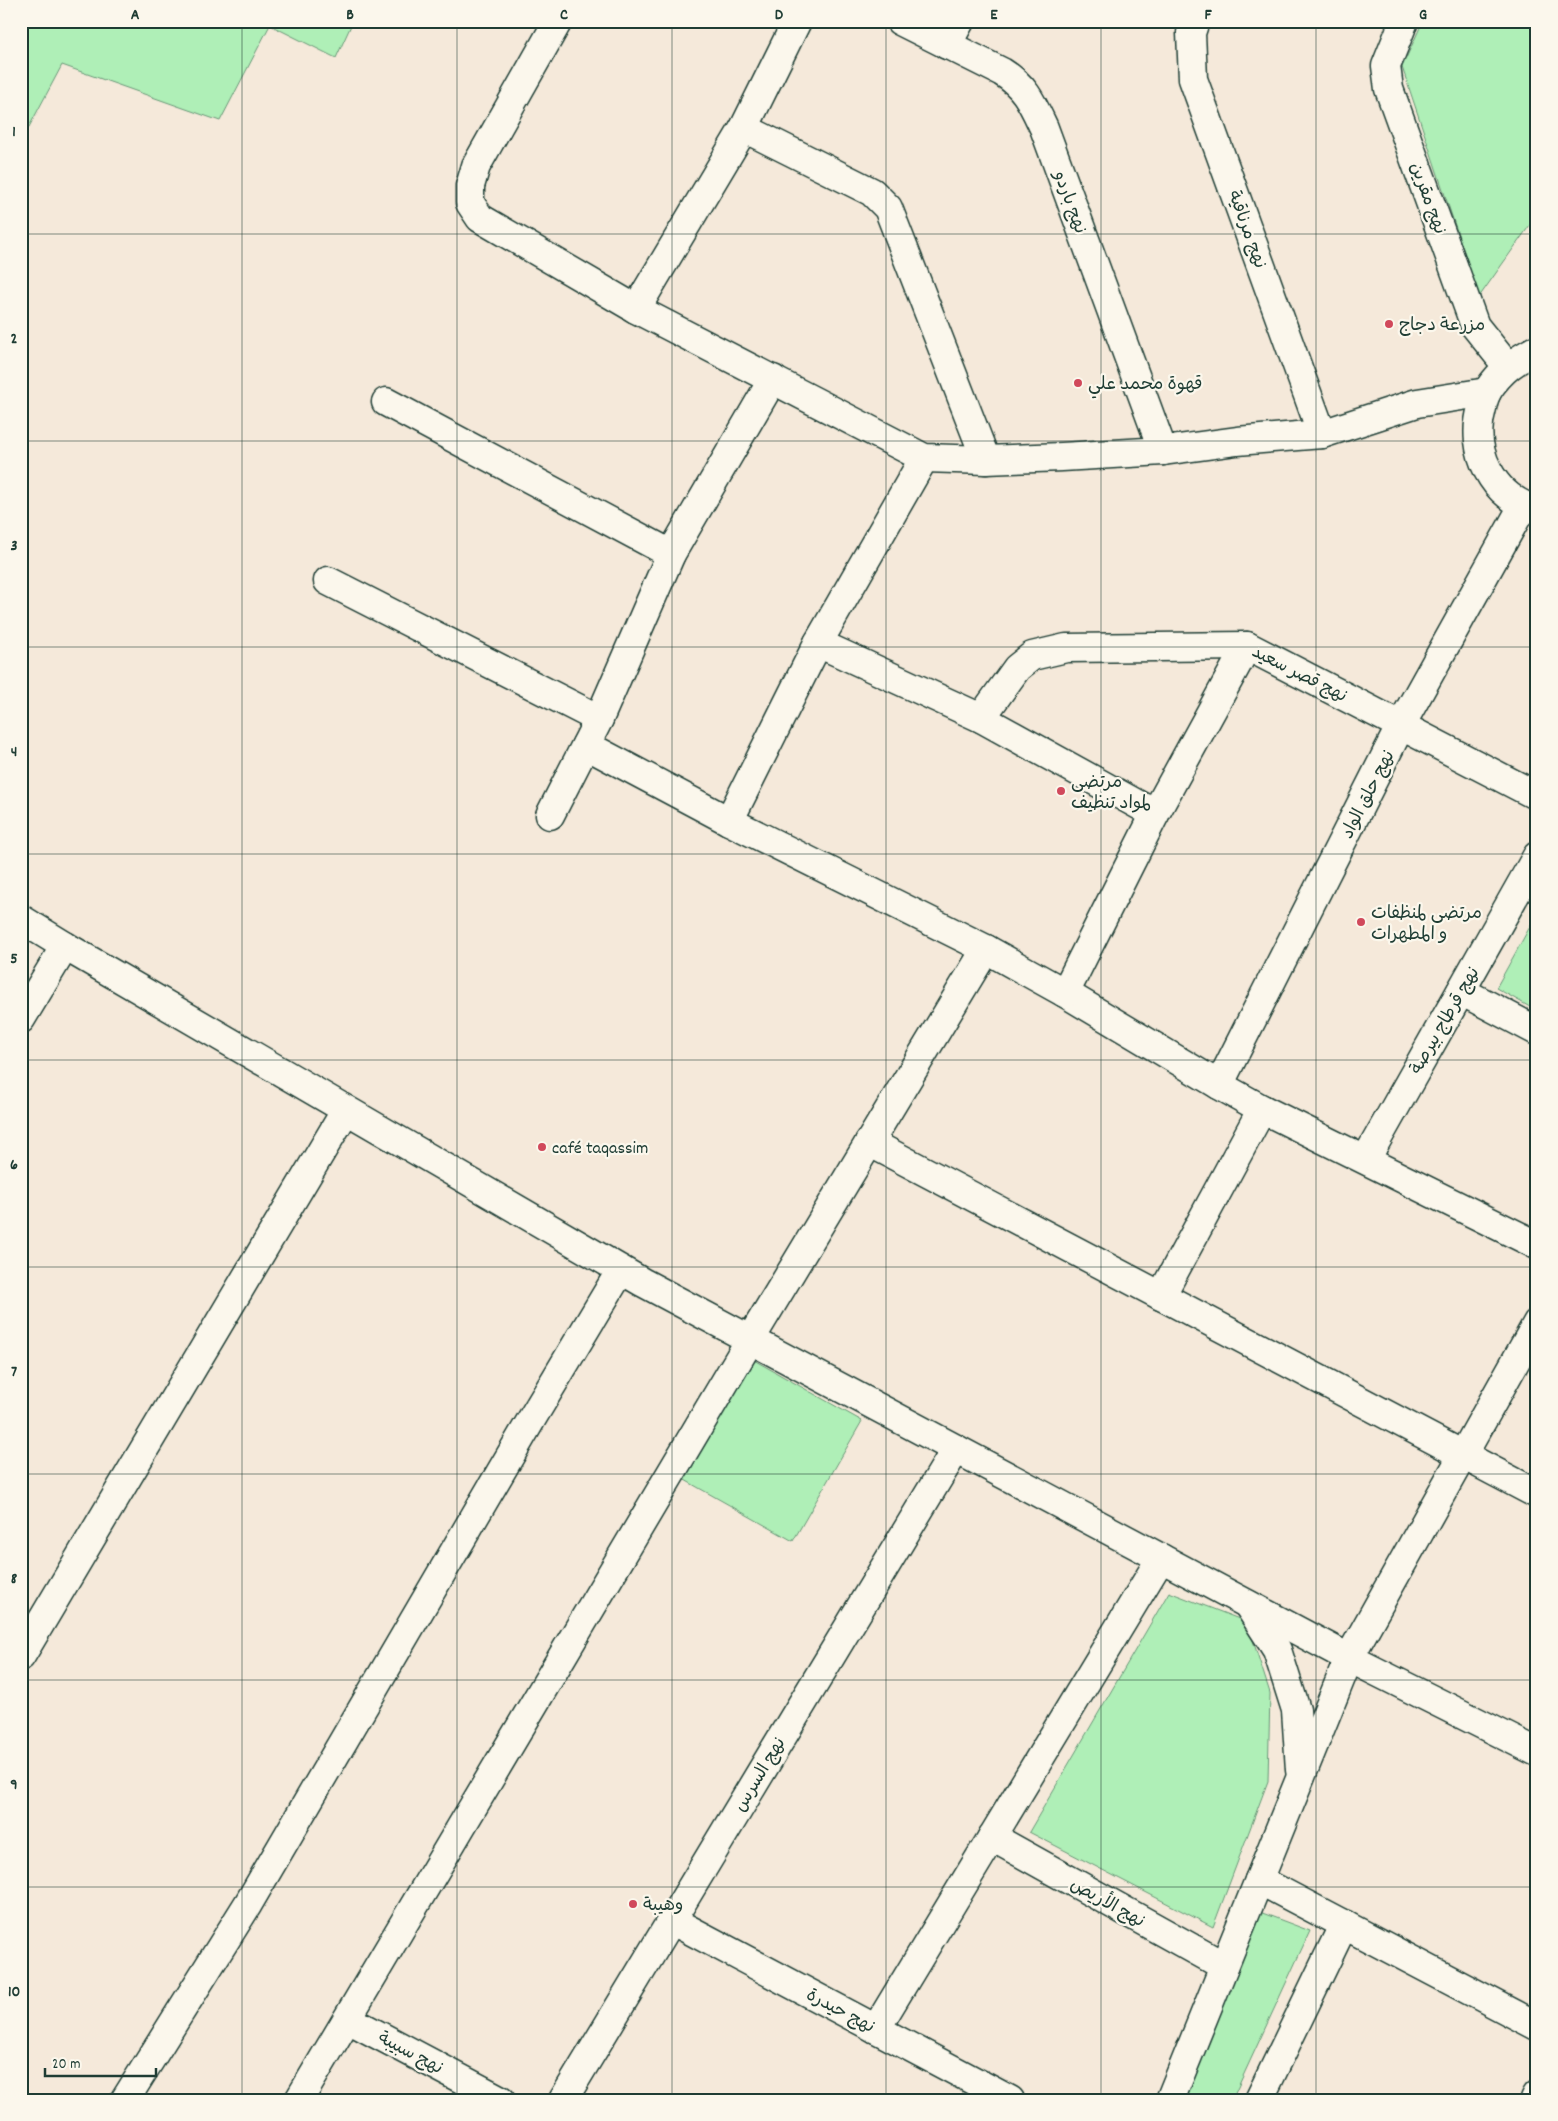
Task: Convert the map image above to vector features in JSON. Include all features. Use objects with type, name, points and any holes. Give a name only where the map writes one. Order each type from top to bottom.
[{"type":"street","points":[[558,21],[476,166],[470,186],[470,203],[480,218],[636,309],[924,458],[986,460],[1163,451],[1237,440],[1322,434],[1417,403],[1487,392]]},
{"type":"street","points":[[636,309],[744,128],[797,21]]},
{"type":"street","name":"نهج باردو","points":[[900,21],[1016,80],[1025,90],[1044,128],[1163,451]]},
{"type":"street","points":[[947,45],[960,21]]},
{"type":"street","name":"نهج مرناقية","points":[[1195,21],[1190,33],[1193,79],[1322,434]]},
{"type":"street","name":"نهج مقرين","points":[[1404,21],[1386,66],[1389,89],[1476,326],[1508,366]]},
{"type":"street","points":[[744,128],[872,192],[888,208],[986,460]]},
{"type":"street","points":[[1530,508],[1497,486],[1481,456],[1477,424],[1487,392],[1508,366],[1537,349]]},
{"type":"street","points":[[550,815],[599,719],[671,554],[773,379]]},
{"type":"street","points":[[386,402],[671,554]]},
{"type":"street","points":[[729,821],[818,643],[924,458]]},
{"type":"street","name":"نهج حلق الواد","points":[[1219,1085],[1401,725],[1530,508]]},
{"type":"street","points":[[328,581],[599,719]]},
{"type":"street","points":[[818,643],[981,718],[1155,814]]},
{"type":"street","points":[[1065,993],[1155,814],[1247,646]]},
{"type":"street","name":"نهج قصر سعيد","points":[[981,718],[1017,668],[1032,656],[1066,648],[1247,646],[1537,796]]},
{"type":"street","points":[[586,746],[729,821],[986,949],[1065,993],[1262,1109],[1537,1245]]},
{"type":"street","name":"نهج قرطاج بيرصة","points":[[1366,1159],[1537,856]]},
{"type":"street","points":[[21,919],[621,1270],[1349,1658],[1537,1752]]},
{"type":"street","points":[[21,1019],[65,946]]},
{"type":"street","points":[[300,2100],[750,1340],[986,949]]},
{"type":"street","points":[[1461,991],[1537,1031]]},
{"type":"street","points":[[1161,1296],[1262,1109]]},
{"type":"street","points":[[21,1656],[346,1110]]},
{"type":"street","points":[[869,1142],[1537,1494]]},
{"type":"street","points":[[125,2100],[248,1904],[534,1414],[621,1270]]},
{"type":"street","points":[[1170,2100],[1349,1658],[1537,1322]]},
{"type":"street","name":"نهج السرس","points":[[563,2100],[956,1449]]},
{"type":"street","points":[[876,2029],[1161,1558]]},
{"type":"street","points":[[1247,1603],[1277,1650],[1296,1710],[1300,1777]]},
{"type":"street","name":"نهج الأريص","points":[[992,1837],[1224,1966]]},
{"type":"street","points":[[1259,1880],[1537,2026]]},
{"type":"street","name":"نهج حيدرة","points":[[671,1920],[1010,2100]]},
{"type":"street","points":[[1259,2100],[1344,1924]]},
{"type":"street","name":"نهج سبيبة","points":[[348,2019],[501,2100]]},
{"type":"street","points":[[1535,2100],[1537,2096]]},
{"type":"green space","points":[[21,21],[353,21],[336,58],[270,25],[220,121],[62,65],[21,142]]},
{"type":"green space","points":[[1423,21],[1537,21],[1537,215],[1479,297],[1402,67]]},
{"type":"green space","points":[[1537,914],[1537,1011],[1496,988]]},
{"type":"green space","points":[[752,1359],[862,1421],[793,1541],[683,1479]]},
{"type":"green space","points":[[1169,1592],[1247,1622],[1270,1693],[1268,1781],[1213,1927],[1029,1832]]},
{"type":"green space","points":[[1257,1911],[1310,1931],[1232,2100],[1179,2100]]},
{"type":"place","name":"مزرعة دجاج","points":[[1389,324]]},
{"type":"place","name":"قهوة محمد علي","points":[[1078,383]]},
{"type":"place","name":"مرتضى لمواد تنظيف","points":[[1061,791]]},
{"type":"place","name":"مرتضى لمنظفات و المطهرات","points":[[1361,922]]},
{"type":"place","name":"café taqassim","points":[[542,1147]]},
{"type":"place","name":"وهيبة","points":[[633,1904]]}]
